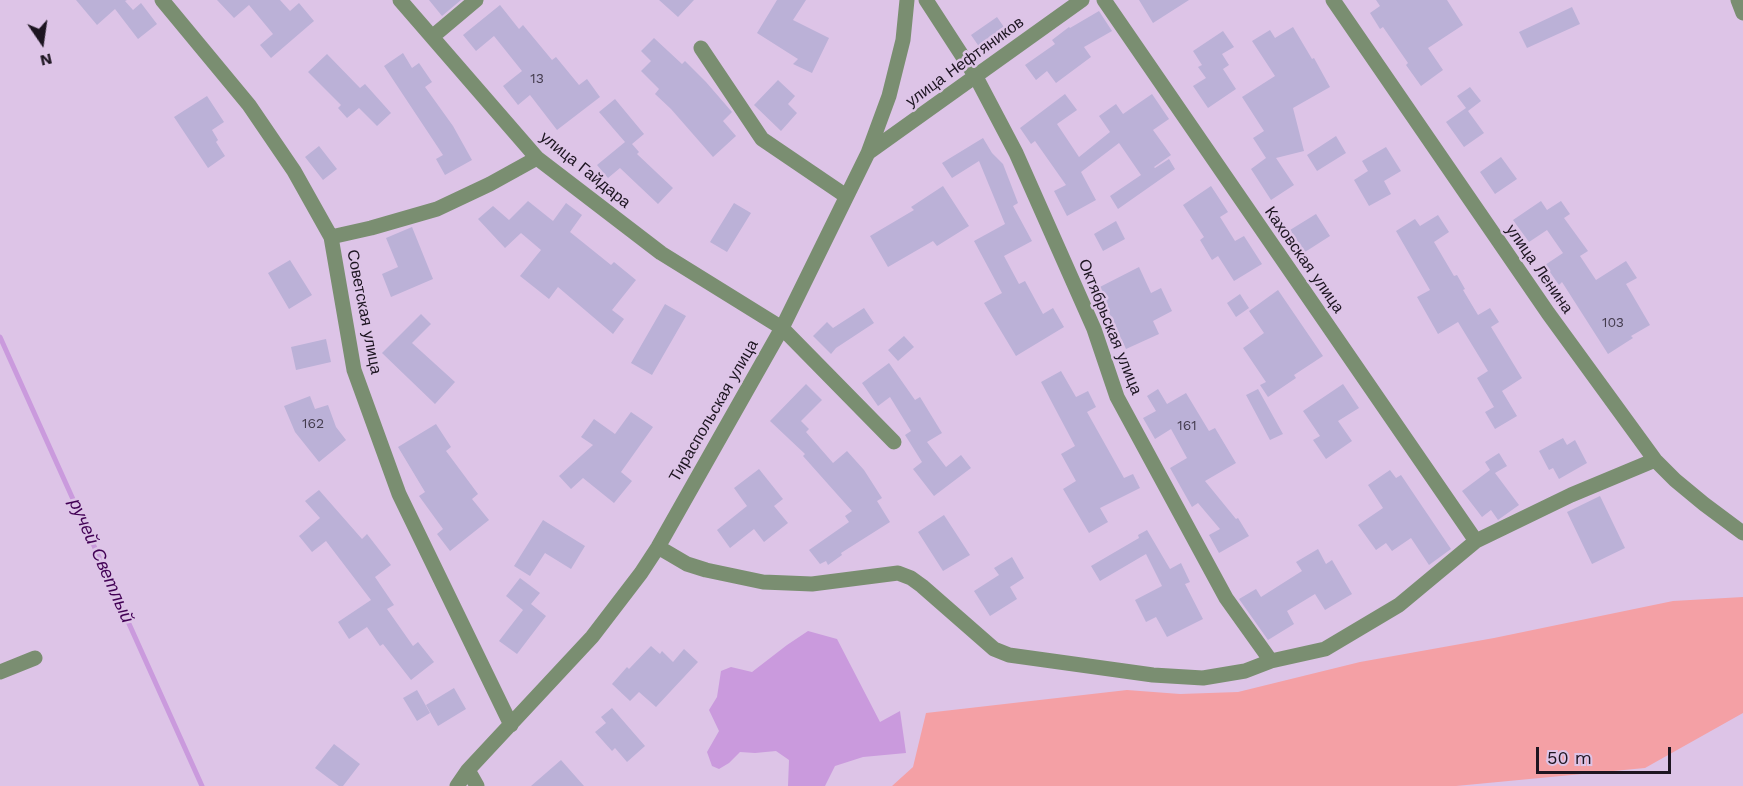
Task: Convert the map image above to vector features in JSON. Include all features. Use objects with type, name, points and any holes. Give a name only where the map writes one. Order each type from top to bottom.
[{"type":"street","name":"Советская улица","points":[[162,0],[249,105],[294,171],[331,237],[354,369],[399,494],[510,725]]},
{"type":"street","name":"улица Гайдара","points":[[400,0],[537,159],[661,253],[782,328],[894,442]]},
{"type":"street","points":[[432,37],[476,0]]},
{"type":"street","name":"Тираспольская улица","points":[[457,786],[468,770],[592,637],[658,547],[782,328],[868,153],[889,96],[903,40],[907,0]]},
{"type":"street","name":"Октябрьская улица","points":[[926,0],[976,77],[1021,163],[1094,329],[1117,397],[1226,598],[1271,661]]},
{"type":"street","name":"улица Нефтяников","points":[[868,153],[1082,0]]},
{"type":"street","name":"Каховская улица","points":[[1104,0],[1476,541]]},
{"type":"street","name":"улица Ленина","points":[[1333,0],[1548,313],[1655,460],[1675,480],[1743,533]]},
{"type":"street","points":[[1738,0],[1743,13]]},
{"type":"street","points":[[701,48],[762,138],[846,196]]},
{"type":"street","points":[[331,237],[438,209],[537,159]]},
{"type":"street","points":[[658,547],[687,564],[763,582],[812,584],[898,573],[922,586],[994,649],[1009,655],[1153,675],[1203,678],[1245,671],[1271,661],[1325,649],[1399,605],[1476,541],[1571,495],[1655,460]]},
{"type":"street","points":[[0,672],[35,658]]},
{"type":"street","points":[[468,770],[477,786]]},
{"type":"shaded area","points":[[1743,597],[1743,713],[1645,768],[1456,786],[892,786],[913,767],[926,713],[1127,690],[1180,694],[1238,692],[1360,662],[1494,638],[1673,601]]},
{"type":"shaded area","points":[[808,631],[837,639],[880,722],[900,711],[906,753],[863,757],[835,766],[825,786],[788,786],[789,760],[776,751],[740,752],[719,769],[712,766],[707,752],[719,731],[709,710],[717,697],[721,671],[731,667],[752,672]]},
{"type":"building","points":[[76,0],[127,0],[125,1],[133,10],[141,3],[157,24],[138,39],[115,9],[97,25]]},
{"type":"building","points":[[217,0],[280,0],[290,11],[299,3],[314,21],[271,58],[260,45],[273,34],[249,5],[234,18]]},
{"type":"building","points":[[429,0],[461,0],[442,16]]},
{"type":"building","points":[[659,0],[694,0],[678,17]]},
{"type":"building","points":[[777,0],[806,0],[793,20],[829,38],[812,73],[793,64],[798,59],[757,33]]},
{"type":"building","points":[[1139,0],[1189,0],[1153,23]]},
{"type":"building","points":[[1376,0],[1447,0],[1463,25],[1428,48],[1443,70],[1421,86],[1383,27],[1380,29],[1370,13],[1380,6]]},
{"type":"building","points":[[500,5],[519,29],[523,25],[552,60],[556,57],[579,85],[587,79],[600,97],[557,130],[530,95],[518,105],[503,86],[522,71],[494,36],[476,51],[463,35]]},
{"type":"building","points":[[1572,7],[1580,24],[1527,48],[1519,32]]},
{"type":"building","points":[[1099,11],[1112,31],[1084,47],[1091,57],[1056,83],[1047,71],[1036,80],[1025,65],[1055,44],[1052,40],[1069,27]]},
{"type":"building","points":[[997,17],[1006,30],[980,48],[971,35]]},
{"type":"building","points":[[1293,27],[1330,87],[1293,108],[1304,151],[1276,158],[1294,185],[1271,200],[1251,169],[1266,158],[1253,138],[1264,131],[1242,97],[1275,76],[1252,41],[1270,30],[1275,38]]},
{"type":"building","points":[[1223,31],[1234,47],[1222,54],[1229,65],[1223,69],[1236,89],[1208,108],[1193,86],[1206,78],[1198,67],[1202,65],[1193,51]]},
{"type":"building","points":[[654,38],[682,64],[685,61],[732,112],[723,121],[736,136],[713,157],[655,94],[659,89],[641,71],[651,61],[641,51]]},
{"type":"building","points":[[403,53],[412,68],[419,63],[432,82],[425,87],[453,126],[472,160],[445,175],[436,159],[443,155],[384,66]]},
{"type":"building","points":[[327,54],[360,88],[365,84],[391,113],[377,126],[359,108],[347,118],[338,108],[341,105],[308,72]]},
{"type":"building","points":[[778,80],[795,96],[788,104],[797,113],[781,131],[754,105]]},
{"type":"building","points":[[1470,87],[1481,101],[1468,111],[1484,133],[1464,147],[1446,122],[1466,108],[1457,96]]},
{"type":"building","points":[[1065,94],[1077,110],[1057,124],[1079,157],[1110,132],[1099,116],[1116,104],[1123,114],[1152,94],[1169,119],[1153,130],[1171,155],[1154,167],[1169,159],[1175,169],[1118,209],[1110,196],[1141,175],[1119,143],[1081,172],[1096,200],[1067,216],[1054,191],[1066,185],[1035,141],[1031,144],[1020,128]]},
{"type":"building","points":[[207,96],[224,122],[212,130],[225,156],[208,168],[174,117]]},
{"type":"building","points":[[615,99],[644,134],[632,144],[639,152],[637,154],[673,188],[658,204],[620,168],[608,178],[597,165],[625,142],[599,112]]},
{"type":"building","points":[[1336,136],[1346,153],[1317,171],[1307,155]]},
{"type":"building","points":[[983,138],[992,153],[1003,164],[1018,203],[1013,206],[1032,241],[1004,256],[1019,284],[1025,281],[1043,314],[1053,308],[1064,327],[1016,356],[984,303],[1002,293],[974,241],[1005,224],[979,161],[952,178],[942,163]]},
{"type":"building","points":[[319,146],[337,169],[323,180],[305,157]]},
{"type":"building","points":[[1386,147],[1401,171],[1384,181],[1391,194],[1369,206],[1354,180],[1368,171],[1362,161]]},
{"type":"building","points":[[1501,157],[1517,179],[1495,194],[1480,172]]},
{"type":"building","points":[[943,186],[969,226],[937,246],[933,241],[888,267],[870,236],[914,210],[911,207]]},
{"type":"building","points":[[1211,186],[1228,212],[1220,217],[1235,241],[1244,236],[1262,264],[1234,281],[1218,256],[1212,260],[1200,240],[1204,237],[1183,205]]},
{"type":"building","points":[[528,201],[553,221],[566,203],[582,215],[570,232],[611,265],[614,262],[636,280],[612,310],[624,319],[613,334],[558,287],[549,299],[520,276],[541,250],[521,233],[505,248],[478,219],[493,206],[509,220]]},
{"type":"building","points":[[1541,201],[1547,210],[1561,201],[1570,214],[1564,218],[1588,251],[1580,256],[1596,280],[1626,261],[1637,278],[1626,284],[1650,325],[1608,354],[1562,282],[1559,285],[1545,265],[1563,253],[1547,230],[1529,242],[1513,220]]},
{"type":"building","points":[[734,203],[751,213],[727,252],[710,242]]},
{"type":"building","points":[[1316,214],[1330,236],[1305,252],[1290,230]]},
{"type":"building","points":[[1438,215],[1449,232],[1434,242],[1454,276],[1457,275],[1478,315],[1490,308],[1499,322],[1491,327],[1522,378],[1502,391],[1517,416],[1495,429],[1485,412],[1494,407],[1477,378],[1488,371],[1458,322],[1438,334],[1417,297],[1430,290],[1396,231],[1415,219],[1420,226]]},
{"type":"building","points":[[1116,221],[1125,239],[1103,251],[1094,234]]},
{"type":"building","points":[[412,227],[433,279],[391,297],[382,274],[398,267],[386,238]]},
{"type":"building","points":[[290,260],[312,295],[289,309],[268,273]]},
{"type":"building","points":[[1139,267],[1151,293],[1161,288],[1172,311],[1153,321],[1159,334],[1126,349],[1106,306],[1102,309],[1092,291]]},
{"type":"building","points":[[1278,290],[1323,356],[1294,375],[1296,378],[1268,397],[1260,385],[1266,382],[1243,348],[1264,333],[1249,311]]},
{"type":"building","points":[[1240,294],[1249,308],[1236,317],[1227,303]]},
{"type":"building","points":[[665,304],[686,316],[652,375],[631,363]]},
{"type":"building","points":[[864,308],[874,323],[836,348],[831,354],[813,336],[827,322],[833,328]]},
{"type":"building","points":[[421,314],[431,324],[412,343],[455,382],[435,404],[382,353]]},
{"type":"building","points":[[904,336],[914,347],[898,361],[888,350]]},
{"type":"building","points":[[326,339],[331,362],[296,370],[291,347]]},
{"type":"building","points":[[889,363],[915,400],[920,397],[942,433],[927,442],[946,467],[961,455],[971,468],[934,496],[913,469],[922,462],[905,435],[911,431],[890,397],[878,406],[862,383]]},
{"type":"building","points":[[1061,371],[1076,397],[1088,391],[1096,407],[1087,412],[1124,478],[1133,474],[1140,488],[1100,508],[1108,522],[1089,533],[1063,489],[1076,481],[1061,454],[1075,446],[1041,382]]},
{"type":"building","points":[[806,384],[822,400],[801,421],[809,429],[806,432],[833,463],[847,451],[864,470],[882,498],[877,501],[890,522],[841,553],[842,555],[828,565],[826,561],[820,564],[809,550],[849,522],[845,516],[852,511],[803,456],[805,454],[770,421]]},
{"type":"building","points":[[1343,384],[1359,408],[1338,421],[1352,441],[1326,459],[1313,440],[1320,436],[1303,411]]},
{"type":"building","points":[[1158,389],[1167,404],[1186,393],[1209,431],[1215,428],[1236,463],[1205,481],[1236,519],[1238,518],[1249,536],[1219,553],[1209,535],[1220,529],[1198,503],[1192,507],[1170,468],[1187,458],[1171,429],[1155,439],[1143,418],[1156,411],[1147,396]]},
{"type":"building","points":[[1258,389],[1283,434],[1270,440],[1246,395]]},
{"type":"building","points":[[310,396],[315,409],[328,405],[336,427],[346,440],[319,462],[295,432],[284,406]]},
{"type":"building","points":[[631,412],[653,427],[621,472],[632,481],[614,503],[583,478],[571,489],[559,476],[593,445],[581,437],[594,419],[615,434]]},
{"type":"building","points":[[436,424],[451,447],[446,451],[478,494],[472,499],[489,520],[450,551],[437,534],[443,529],[419,496],[425,492],[398,447]]},
{"type":"building","points":[[1563,438],[1567,445],[1575,440],[1587,463],[1559,479],[1553,468],[1549,470],[1539,451]]},
{"type":"building","points":[[1499,453],[1507,466],[1495,473],[1519,505],[1498,520],[1491,510],[1482,517],[1462,491],[1490,470],[1485,462]]},
{"type":"building","points":[[759,469],[783,499],[774,506],[788,523],[764,542],[754,529],[730,548],[717,530],[747,506],[734,488]]},
{"type":"building","points":[[1390,470],[1396,478],[1401,475],[1451,549],[1429,565],[1411,538],[1392,551],[1386,543],[1376,550],[1358,525],[1383,508],[1368,485]]},
{"type":"building","points":[[319,490],[362,539],[367,534],[391,565],[375,577],[394,605],[387,609],[413,646],[418,642],[434,662],[411,680],[383,644],[380,646],[367,627],[349,639],[338,622],[371,600],[326,541],[312,552],[299,536],[320,518],[305,501]]},
{"type":"building","points":[[1600,496],[1625,548],[1592,564],[1567,512]]},
{"type":"building","points":[[944,515],[970,555],[943,571],[918,532]]},
{"type":"building","points":[[543,520],[585,546],[571,569],[545,553],[530,576],[514,566]]},
{"type":"building","points":[[1147,530],[1170,569],[1181,563],[1190,582],[1185,584],[1203,619],[1167,637],[1156,617],[1146,622],[1135,600],[1162,586],[1146,554],[1100,581],[1091,566],[1139,538],[1138,535]]},
{"type":"building","points":[[1318,549],[1326,564],[1332,560],[1352,594],[1325,610],[1315,594],[1287,611],[1294,624],[1268,640],[1239,599],[1256,589],[1261,597],[1302,571],[1296,562]]},
{"type":"building","points":[[1012,557],[1024,578],[1010,587],[1017,599],[990,616],[974,591],[999,575],[994,568]]},
{"type":"building","points":[[520,578],[540,593],[531,604],[546,616],[517,654],[499,641],[523,610],[506,596]]},
{"type":"building","points":[[651,646],[660,654],[662,651],[673,662],[684,649],[698,662],[656,707],[639,692],[630,701],[612,684]]},
{"type":"building","points":[[454,688],[466,709],[438,726],[426,705]]},
{"type":"building","points":[[417,690],[430,713],[417,721],[403,698]]},
{"type":"building","points":[[612,708],[645,746],[627,762],[615,748],[612,751],[595,732],[606,723],[601,717]]},
{"type":"building","points":[[334,744],[360,764],[343,786],[339,786],[315,768]]},
{"type":"building","points":[[561,760],[584,786],[531,786]]},
{"type":"waterway","name":"ручей Светлый","points":[[0,337],[202,786]]}]
